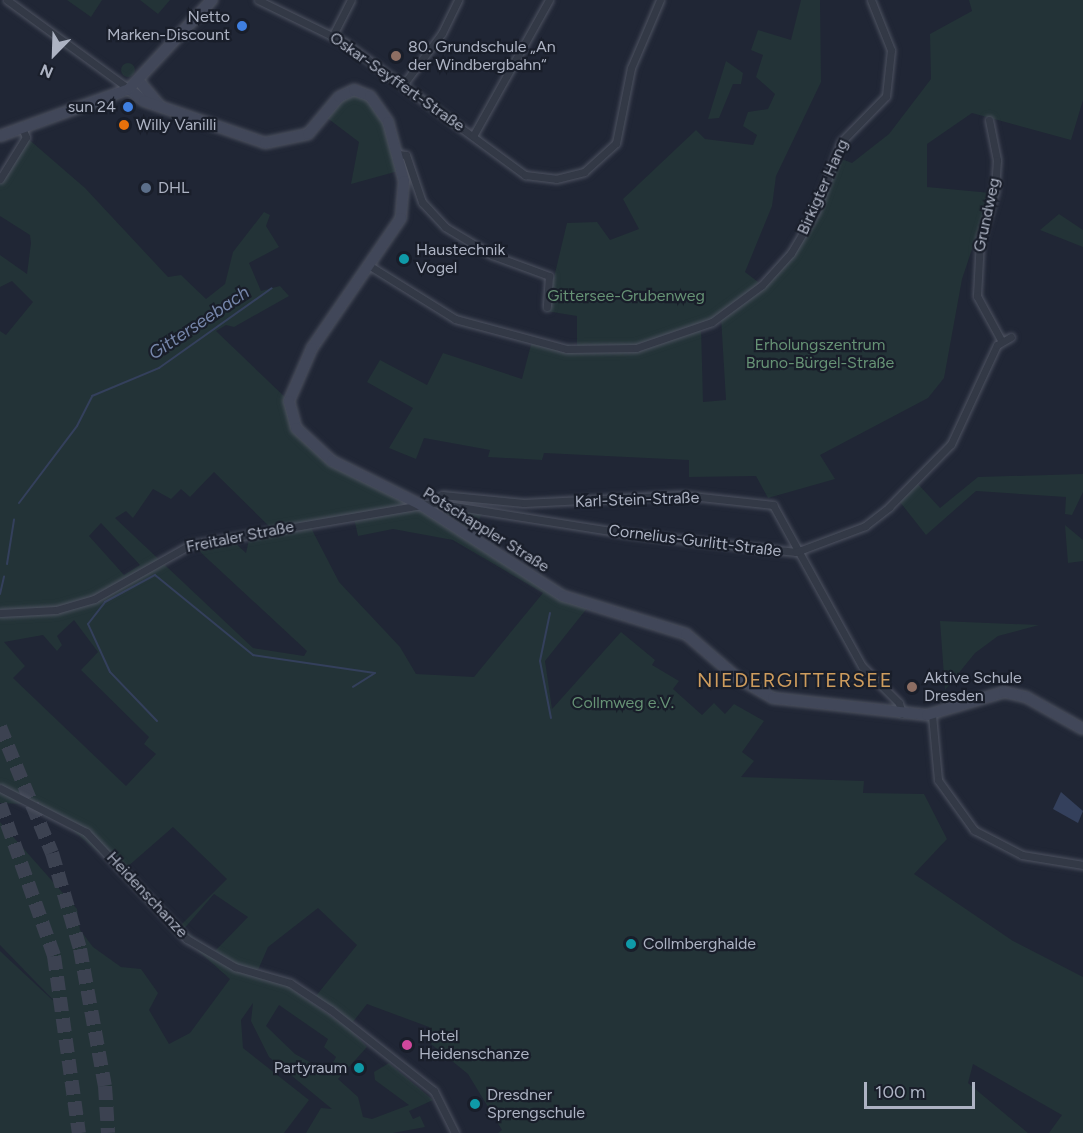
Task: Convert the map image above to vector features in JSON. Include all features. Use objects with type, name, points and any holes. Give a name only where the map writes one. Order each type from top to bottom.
[{"type":"street","points":[[7,0],[129,89]]},
{"type":"street","points":[[0,136],[129,89],[212,0]]},
{"type":"street","name":"Oskar-Seyffert-Straße","points":[[258,0],[333,35],[528,176],[573,176],[600,162],[621,132],[629,76],[660,0]]},
{"type":"street","points":[[333,35],[351,0]]},
{"type":"street","points":[[403,85],[442,33],[458,0]]},
{"type":"street","points":[[473,136],[549,0]]},
{"type":"street","name":"Birkigter Hang","points":[[370,266],[455,319],[567,349],[610,351],[660,343],[712,322],[742,301],[801,239],[841,142],[875,111],[888,89],[890,42],[871,0]]},
{"type":"street","name":"Potschappler Straße","points":[[138,80],[159,105]]},
{"type":"street","name":"Potschappler Straße","points":[[129,89],[159,105],[257,141],[282,143],[315,129],[339,97],[358,90],[383,113],[398,154],[402,212],[370,266],[305,360],[291,392],[290,416],[300,434],[332,461],[421,505],[563,596],[686,634],[762,693],[902,714],[937,714]]},
{"type":"street","name":"Grundweg","points":[[989,120],[997,160],[995,192],[980,240],[977,296],[1002,340]]},
{"type":"street","points":[[0,179],[26,137],[22,128]]},
{"type":"street","points":[[398,154],[406,155],[422,202],[445,227],[492,255],[549,276],[547,307]]},
{"type":"street","points":[[1002,340],[1011,337]]},
{"type":"street","name":"Cornelius-Gurlitt-Straße","points":[[421,505],[434,503],[642,536],[796,552],[865,526],[947,448],[1002,340]]},
{"type":"street","name":"Karl-Stein-Straße","points":[[434,503],[442,495],[524,503],[682,495],[766,504],[777,510],[796,552],[862,666],[899,703],[902,714]]},
{"type":"street","name":"Freitaler Straße","points":[[0,613],[56,610],[94,599],[190,545],[421,505]]},
{"type":"street","points":[[1083,729],[1026,697],[1004,692],[937,714],[938,780],[958,812],[993,843],[1022,855],[1083,865]]},
{"type":"street","name":"Heidenschanze","points":[[0,788],[87,832],[187,939],[235,966],[290,982],[345,1020],[434,1091],[455,1133]]},
{"type":"green space","points":[[67,0],[102,0],[91,17]]},
{"type":"green space","points":[[140,0],[170,0],[158,14]]},
{"type":"green space","points":[[801,0],[820,0],[821,82],[776,176],[772,206],[745,272],[762,285],[809,226],[834,156],[852,163],[889,134],[931,79],[930,34],[972,11],[969,0],[1083,0],[1083,100],[1071,140],[972,113],[927,144],[927,187],[991,193],[962,279],[944,378],[928,398],[820,455],[835,479],[768,498],[756,476],[689,477],[689,460],[544,453],[542,460],[488,457],[490,450],[424,438],[416,459],[389,448],[413,408],[367,382],[380,360],[427,385],[443,353],[522,379],[532,341],[577,350],[577,316],[546,311],[567,223],[597,222],[610,240],[639,229],[623,199],[696,130],[705,139],[753,145],[757,135],[743,126],[748,112],[768,109],[775,94],[756,77],[763,55],[751,50],[758,30],[791,40]],"holes":[[[721,317],[726,400],[703,402],[701,327]]]},
{"type":"green space","points":[[726,61],[743,73],[741,84],[733,84],[719,118],[708,119]]},
{"type":"green space","points":[[128,63],[133,65],[135,70],[133,75],[128,77],[123,75],[121,70],[123,65]]},
{"type":"green space","points":[[349,91],[377,103],[402,170],[351,184],[359,142],[326,117]]},
{"type":"green space","name":"Collmweg e.V.","points":[[26,137],[85,188],[168,277],[181,275],[206,299],[225,284],[233,252],[264,212],[270,215],[266,226],[279,247],[249,263],[261,291],[280,286],[289,296],[234,327],[226,325],[216,331],[289,401],[308,442],[588,607],[545,661],[552,709],[621,632],[655,660],[652,665],[679,681],[673,689],[702,715],[714,703],[725,714],[734,704],[764,721],[742,752],[754,761],[741,777],[864,781],[863,793],[924,794],[947,839],[914,874],[1013,941],[1083,977],[1083,1133],[1049,1133],[1062,1115],[973,1064],[968,1083],[1028,1133],[498,1133],[502,1130],[468,1074],[431,1044],[429,1027],[367,1004],[352,1023],[316,996],[357,945],[318,908],[268,947],[258,970],[239,966],[178,928],[227,879],[173,827],[126,868],[78,824],[0,786],[0,331],[6,335],[33,302],[12,281],[0,287],[0,255],[27,274],[31,243],[30,235],[0,216],[0,179]],"holes":[[[214,472],[278,535],[249,540],[246,553],[234,542],[197,549],[307,651],[304,656],[253,648],[115,518],[126,511],[133,518],[153,489],[171,499],[181,489],[190,497]],[[354,518],[358,536],[393,529],[453,540],[543,593],[474,677],[416,674],[400,647],[339,582],[309,524]],[[101,523],[140,565],[124,575],[89,536]],[[74,620],[98,652],[81,670],[149,737],[144,744],[156,754],[126,786],[13,678],[25,666],[4,642],[43,635],[57,651],[62,645],[57,636]],[[214,894],[248,917],[215,951],[183,930]]]},
{"type":"green space","points":[[1059,214],[1083,230],[1083,247],[1040,230]]},
{"type":"green space","points":[[1083,474],[1083,492],[1072,515],[1065,514],[1066,497],[976,491],[926,535],[900,502],[918,484],[940,508],[978,477]]},
{"type":"green space","points":[[445,507],[483,512],[473,531],[443,511]]},
{"type":"green space","points":[[1065,525],[1083,540],[1083,561],[1068,563]]},
{"type":"green space","points":[[940,621],[1039,625],[998,636],[975,653],[945,690]]},
{"type":"green space","points":[[0,791],[56,816],[93,841],[122,872],[62,821],[23,804],[0,803]]},
{"type":"green space","points":[[0,822],[77,909],[80,930],[93,947],[121,967],[141,969],[158,993],[149,1010],[169,1044],[190,1033],[230,979],[195,948],[277,979],[350,1029],[367,1047],[338,1079],[358,1097],[363,1117],[372,1119],[409,1105],[375,1080],[374,1072],[389,1063],[433,1100],[409,1111],[413,1119],[420,1116],[425,1127],[393,1133],[306,1133],[321,1108],[332,1109],[269,1057],[251,1021],[253,1003],[241,1020],[243,1048],[309,1100],[284,1133],[0,1133],[0,951],[62,1009],[0,945]],"holes":[[[279,1005],[328,1039],[324,1047],[336,1057],[328,1072],[295,1054],[266,1026]]]},
{"type":"water","points":[[1061,792],[1083,811],[1078,823],[1053,809]]},
{"type":"waterway","name":"Gitterseebach","points":[[19,503],[77,426],[92,396],[159,368],[272,288]]},
{"type":"waterway","name":"Gitterseebach","points":[[7,564],[14,520]]},
{"type":"waterway","points":[[157,721],[110,672],[88,624],[105,602],[155,575],[253,655],[375,673],[353,687]]},
{"type":"waterway","name":"Gitterseebach","points":[[0,594],[4,576]]},
{"type":"waterway","points":[[550,613],[540,661],[551,718]]},
{"type":"tunnel","points":[[0,727],[52,853],[80,949],[105,1086],[108,1133]]},
{"type":"tunnel","points":[[0,804],[54,956],[79,1133]]},
{"type":"place","name":"Netto Marken-Discount","points":[[242,26]]},
{"type":"place","name":"80. Grundschule „An der Windbergbahn“","points":[[396,56]]},
{"type":"place","name":"sun 24","points":[[128,107]]},
{"type":"place","name":"Willy Vanilli","points":[[124,125]]},
{"type":"place","name":"DHL","points":[[146,188]]},
{"type":"place","name":"Haustechnik Vogel","points":[[404,259]]},
{"type":"place","name":"Aktive Schule Dresden","points":[[912,687]]},
{"type":"place","name":"Collmberghalde","points":[[631,944]]},
{"type":"place","name":"Hotel Heidenschanze","points":[[407,1045]]},
{"type":"place","name":"Partyraum","points":[[359,1068]]},
{"type":"place","name":"Dresdner Sprengschule","points":[[475,1104]]},
{"type":"district","name":"NIEDERGITTERSEE","points":[[795,680]]},
{"type":"park label","name":"Gittersee-Grubenweg","points":[[626,296]]},
{"type":"park label","name":"Erholungszentrum Bruno-Bürgel-Straße","points":[[820,354]]}]
